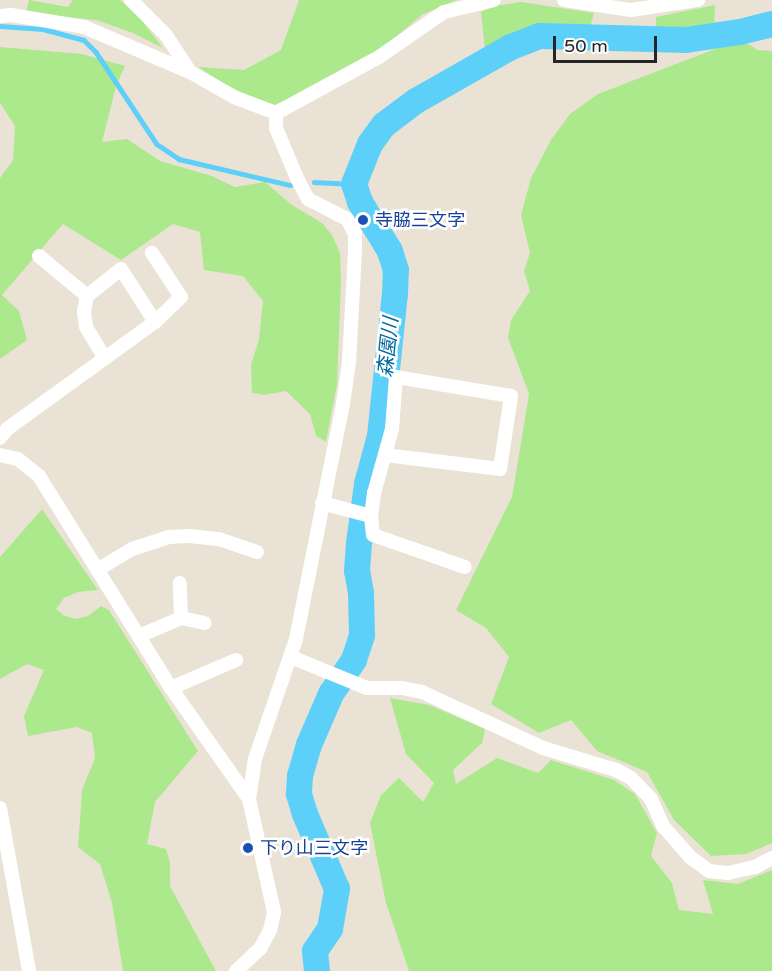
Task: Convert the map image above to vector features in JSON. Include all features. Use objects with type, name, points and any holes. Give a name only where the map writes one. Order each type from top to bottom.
[{"type":"street","points":[[130,0],[166,35],[190,72]]},
{"type":"street","points":[[0,16],[10,15],[84,27],[190,72],[234,97],[276,113],[379,57],[444,12],[494,0]]},
{"type":"street","points":[[564,0],[631,10],[698,0]]},
{"type":"street","points":[[236,971],[260,949],[270,930],[274,912],[249,798],[255,759],[291,657],[349,362],[355,234],[346,219],[308,199],[276,128],[276,113]]},
{"type":"street","points":[[0,438],[7,429],[155,322],[181,297],[153,253]]},
{"type":"street","points":[[39,256],[87,297]]},
{"type":"street","points":[[104,357],[86,327],[84,312],[87,297],[121,269],[155,322]]},
{"type":"street","points":[[385,455],[500,469],[511,396],[396,377],[392,429],[385,455],[371,516],[373,535],[465,567]]},
{"type":"street","points":[[0,455],[18,459],[39,476],[171,688],[249,798]]},
{"type":"street","points":[[322,503],[371,516]]},
{"type":"street","points":[[97,570],[132,549],[168,537],[189,536],[219,539],[257,552]]},
{"type":"street","points":[[180,583],[181,618]]},
{"type":"street","points":[[139,636],[181,618],[204,623]]},
{"type":"street","points":[[291,657],[367,688],[402,688],[422,692],[543,748],[616,770],[631,778],[651,799],[663,826],[690,857],[709,871],[728,873],[755,867],[772,858]]},
{"type":"street","points":[[171,688],[236,660]]},
{"type":"street","points":[[0,808],[5,855],[30,971]]},
{"type":"green space","points":[[29,0],[68,7],[73,0],[120,0],[137,14],[163,48],[133,33],[96,20],[26,13]]},
{"type":"green space","points":[[299,0],[457,0],[423,14],[363,64],[275,105],[240,94],[198,67],[244,70],[281,50]]},
{"type":"green space","points":[[521,2],[594,13],[589,31],[529,32],[485,50],[481,12],[494,6]]},
{"type":"green space","points":[[715,5],[714,29],[656,34],[656,17]]},
{"type":"green space","points":[[741,39],[757,50],[772,51],[772,843],[746,854],[711,856],[674,820],[647,772],[597,751],[571,720],[539,733],[491,704],[509,657],[486,628],[456,610],[512,497],[529,394],[508,338],[511,320],[530,291],[524,271],[530,253],[521,215],[531,178],[551,140],[570,114],[598,94]]},
{"type":"green space","points":[[0,47],[82,54],[125,66],[116,86],[102,142],[127,139],[160,161],[212,176],[235,187],[265,182],[292,205],[322,223],[332,235],[340,253],[341,281],[337,384],[326,442],[316,436],[310,414],[286,391],[264,395],[252,393],[251,365],[259,339],[263,301],[243,276],[204,270],[200,232],[173,224],[121,260],[63,224],[2,295],[19,311],[27,340],[0,359],[0,178],[13,160],[15,126],[0,103]]},
{"type":"green space","points":[[42,509],[98,590],[78,592],[64,598],[56,609],[63,615],[75,619],[88,616],[101,606],[109,610],[198,751],[155,802],[147,844],[166,849],[170,862],[170,886],[216,971],[123,971],[112,903],[100,864],[78,847],[82,790],[95,758],[92,733],[77,727],[28,736],[24,716],[44,670],[27,664],[0,679],[0,557]]},
{"type":"green space","points":[[390,698],[429,705],[485,729],[482,743],[453,770],[456,784],[497,758],[538,773],[551,760],[614,780],[635,794],[657,833],[651,856],[672,883],[679,910],[713,914],[703,880],[738,884],[772,870],[772,971],[409,971],[386,903],[370,823],[381,795],[399,778],[423,802],[434,783],[406,754]]},
{"type":"waterway","name":"森園川","points":[[317,971],[315,951],[330,929],[337,889],[305,814],[299,794],[300,776],[309,745],[331,694],[354,660],[362,635],[361,593],[357,571],[359,543],[367,484],[380,436],[395,294],[396,270],[390,251],[360,202],[354,184],[370,144],[384,125],[416,101],[511,47],[540,36],[686,40],[740,32],[772,24]]},
{"type":"waterway","points":[[0,26],[43,29],[84,40],[96,52],[157,144],[179,159],[290,185]]},
{"type":"waterway","points":[[314,182],[354,184]]},
{"type":"place","name":"寺脇三文字","points":[[363,220]]},
{"type":"place","name":"下り山三文字","points":[[248,848]]}]
